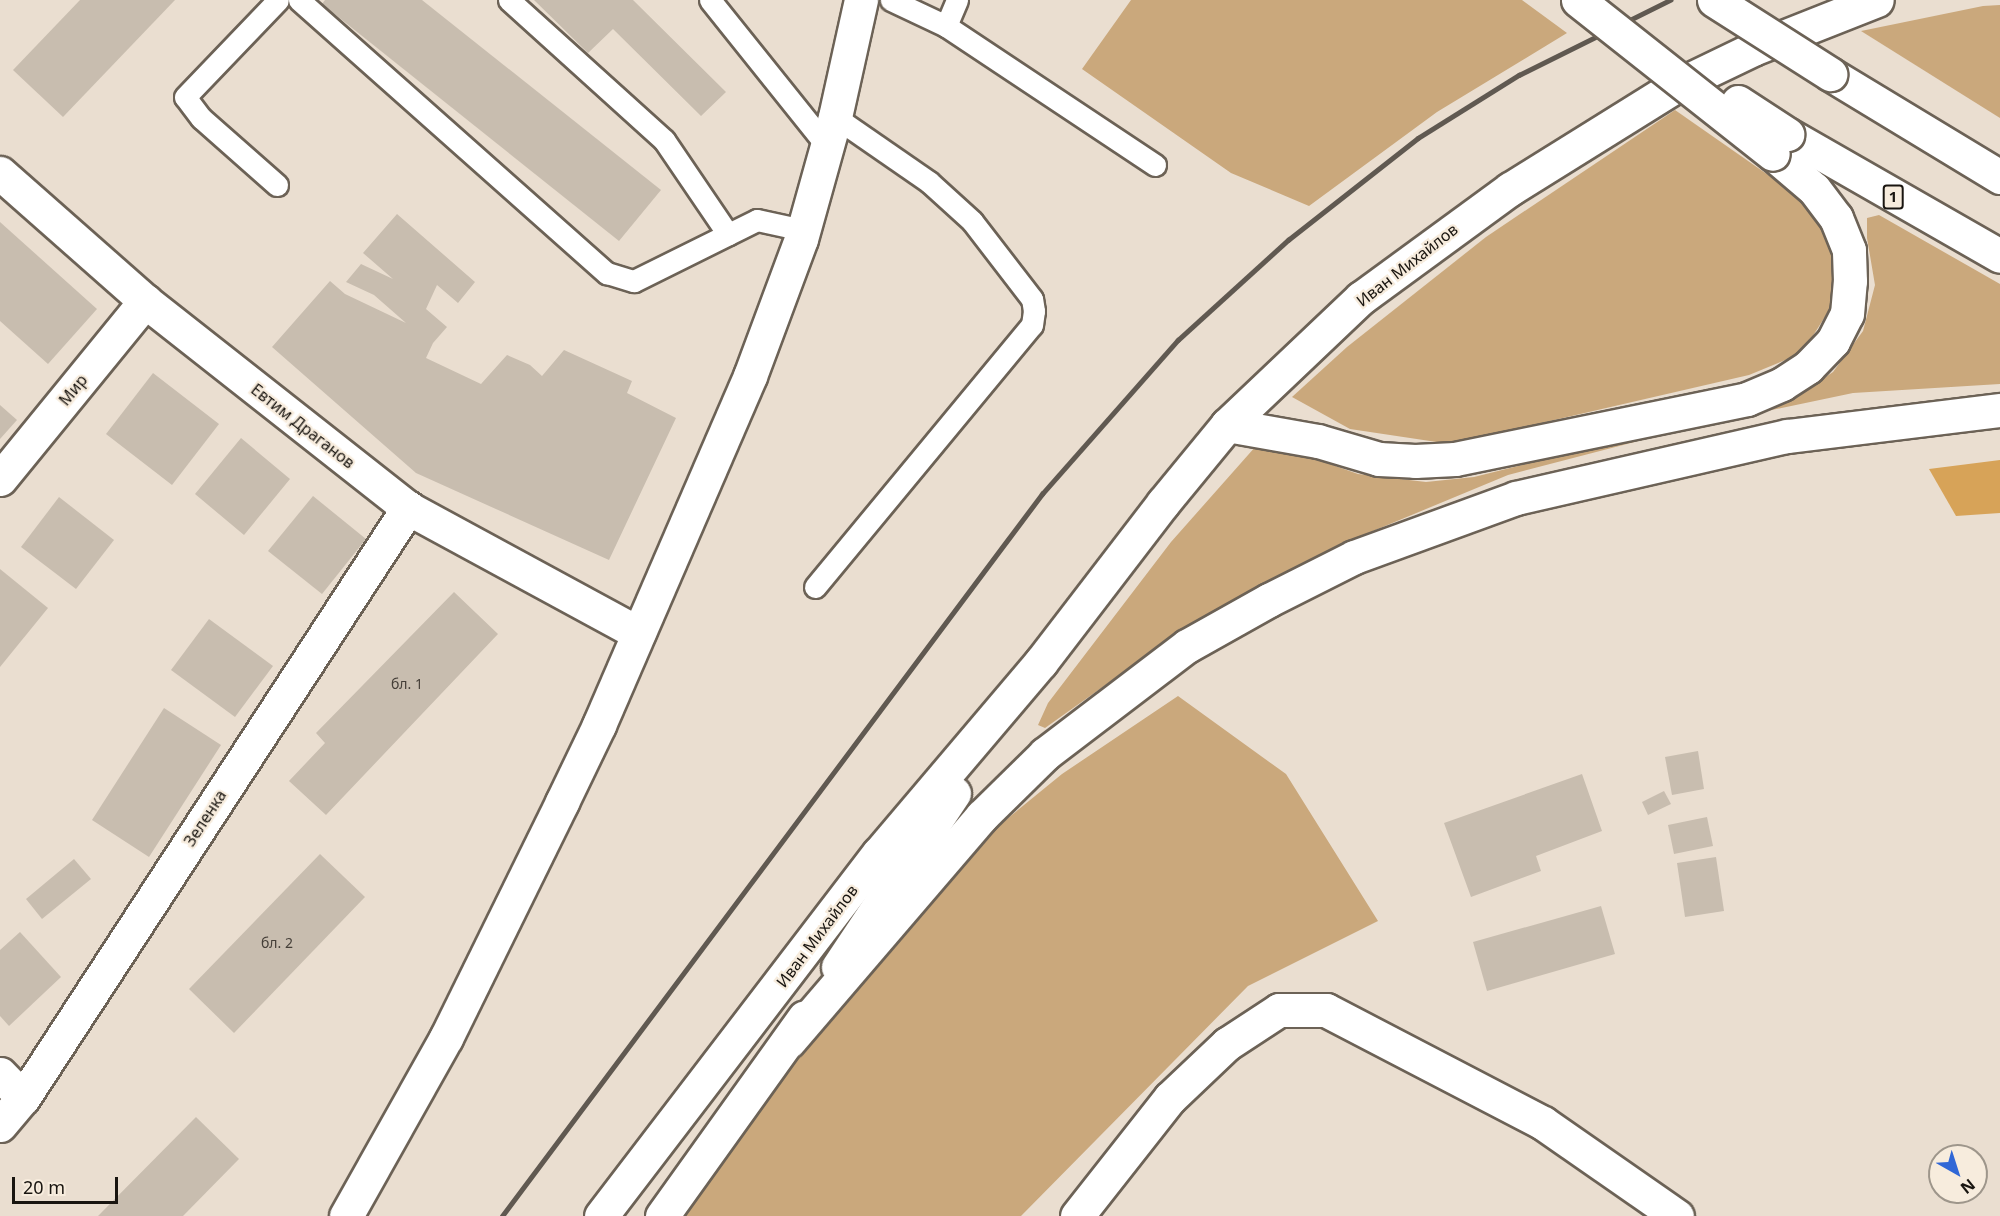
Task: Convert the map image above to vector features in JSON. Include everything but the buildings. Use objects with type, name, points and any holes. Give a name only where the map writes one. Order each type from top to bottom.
[{"type":"main road","points":[[346,1216],[446,1038],[599,725],[750,376],[803,230],[830,131],[861,0]]},
{"type":"main road","points":[[1227,425],[1318,441],[1379,459],[1415,461],[1455,459],[1747,399],[1782,384],[1808,367],[1833,341],[1847,314],[1850,281],[1849,250],[1836,218],[1780,144],[1578,0]]},
{"type":"main road","name":"1","points":[[1584,0],[1780,144],[2000,256]]},
{"type":"main road","points":[[1714,0],[1830,74],[2000,177]]},
{"type":"main road","points":[[1739,0],[1830,74]]},
{"type":"main road","name":"Иван Михайлов","points":[[602,1216],[879,853],[1041,662],[1163,503],[1227,425],[1361,298],[1510,189],[1674,87],[1753,49],[1877,0]]},
{"type":"main road","name":"Евтим Драганов","points":[[0,173],[145,301],[408,508],[638,633]]},
{"type":"main road","name":"Мир","points":[[0,479],[145,301]]},
{"type":"main road","points":[[789,1041],[982,816],[1045,754],[1114,699],[1187,646],[1269,600],[1354,557],[1516,498],[1787,436],[2000,411]]},
{"type":"main road","name":"Зеленка","points":[[0,1125],[23,1098],[408,508]]},
{"type":"main road","name":"Иван Михайлов","points":[[662,1216],[789,1041],[1041,662]]},
{"type":"main road","points":[[1077,1216],[1170,1098],[1227,1044],[1279,1010],[1326,1010],[1543,1123],[1677,1216]]},
{"type":"main road","points":[[0,1074],[23,1098]]},
{"type":"lane","points":[[277,185],[201,118],[185,97],[278,0]]},
{"type":"lane","points":[[299,0],[607,273],[634,280],[757,219],[803,230]]},
{"type":"lane","points":[[509,0],[664,140],[728,234]]},
{"type":"lane","points":[[710,0],[830,131],[929,182],[972,221],[1032,299],[1034,311],[1032,325],[815,587]]},
{"type":"lane","points":[[891,0],[946,26],[1155,165]]},
{"type":"lane","points":[[946,26],[957,0]]},
{"type":"shaded area","points":[[1131,0],[1522,0],[1567,33],[1437,112],[1309,206],[1231,173],[1082,69]]},
{"type":"shaded area","points":[[2000,5],[2000,118],[1861,31],[1983,6]]},
{"type":"shaded area","points":[[1675,110],[1811,205],[1832,240],[1835,301],[1802,353],[1749,375],[1450,444],[1350,429],[1292,397],[1347,347],[1486,237]]},
{"type":"shaded area","points":[[1879,215],[2000,284],[2000,384],[1853,393],[1700,425],[1508,475],[1361,536],[1187,627],[1045,728],[1038,725],[1048,703],[1171,542],[1256,446],[1293,451],[1358,474],[1426,482],[1474,477],[1797,396],[1833,372],[1863,331],[1875,285],[1867,238],[1867,218]]},
{"type":"shaded area","points":[[2000,460],[2000,513],[1956,516],[1929,469]]},
{"type":"shaded area","points":[[1178,696],[1286,774],[1378,921],[1248,986],[1021,1216],[677,1216],[925,886],[1062,774]]},
{"type":"railway","points":[[502,1216],[1042,494],[1178,340],[1288,240],[1418,138],[1519,75],[1670,0]]}]
